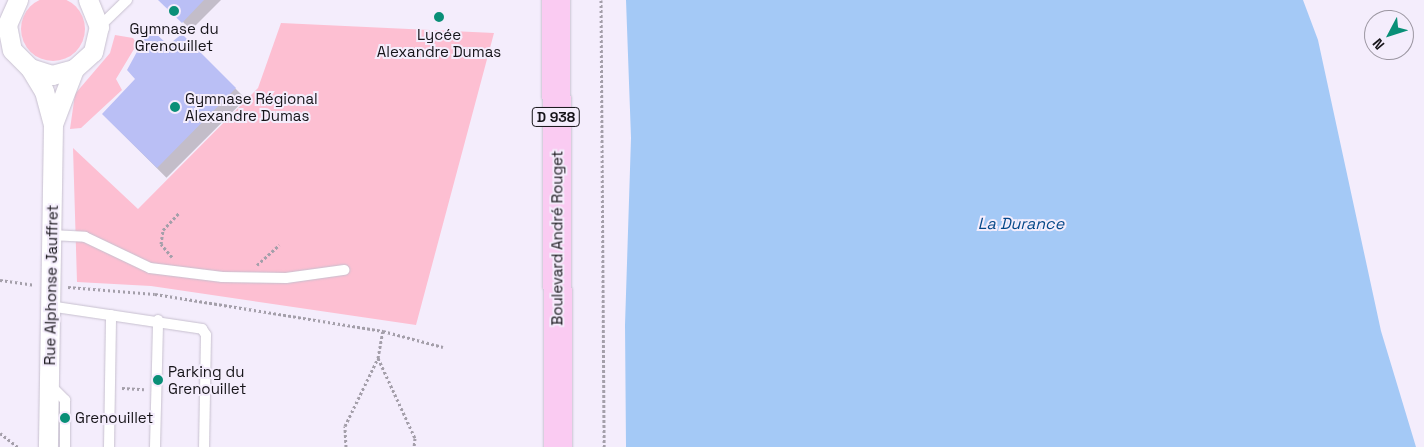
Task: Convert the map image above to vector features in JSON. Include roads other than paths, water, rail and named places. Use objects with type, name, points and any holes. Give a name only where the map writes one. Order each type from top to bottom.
[{"type":"main road","name":"Boulevard André Rouget","points":[[556,0],[558,447]]},
{"type":"street","name":"Rue Alphonse Jauffret","points":[[17,0],[10,12],[8,38],[12,50],[30,68],[44,91],[53,124],[48,447]]},
{"type":"street","points":[[88,0],[99,27]]},
{"type":"street","name":"Rue Alphonse Jauffret","points":[[53,124],[74,69],[93,52],[99,27]]},
{"type":"street","points":[[30,68],[52,74],[74,69]]},
{"type":"lane","points":[[99,27],[127,0]]},
{"type":"lane","points":[[51,235],[85,237],[150,268],[222,277],[286,278],[344,270]]},
{"type":"lane","points":[[49,306],[195,325],[206,335],[204,447]]},
{"type":"lane","points":[[109,447],[112,315]]},
{"type":"lane","points":[[155,447],[158,320]]},
{"type":"lane","points":[[48,383],[65,400],[65,447]]},
{"type":"water","name":"La Durance","points":[[626,0],[1303,0],[1318,40],[1381,331],[1416,447],[626,447],[625,325],[631,138]]},
{"type":"place","name":"Gymnase du Grenouillet","points":[[174,11]]},
{"type":"place","name":"Lycée Alexandre Dumas","points":[[439,17]]},
{"type":"place","name":"Gymnase Régional Alexandre Dumas","points":[[175,107]]},
{"type":"place","name":"Parking du Grenouillet","points":[[158,380]]},
{"type":"place","name":"Grenouillet","points":[[65,418]]}]
